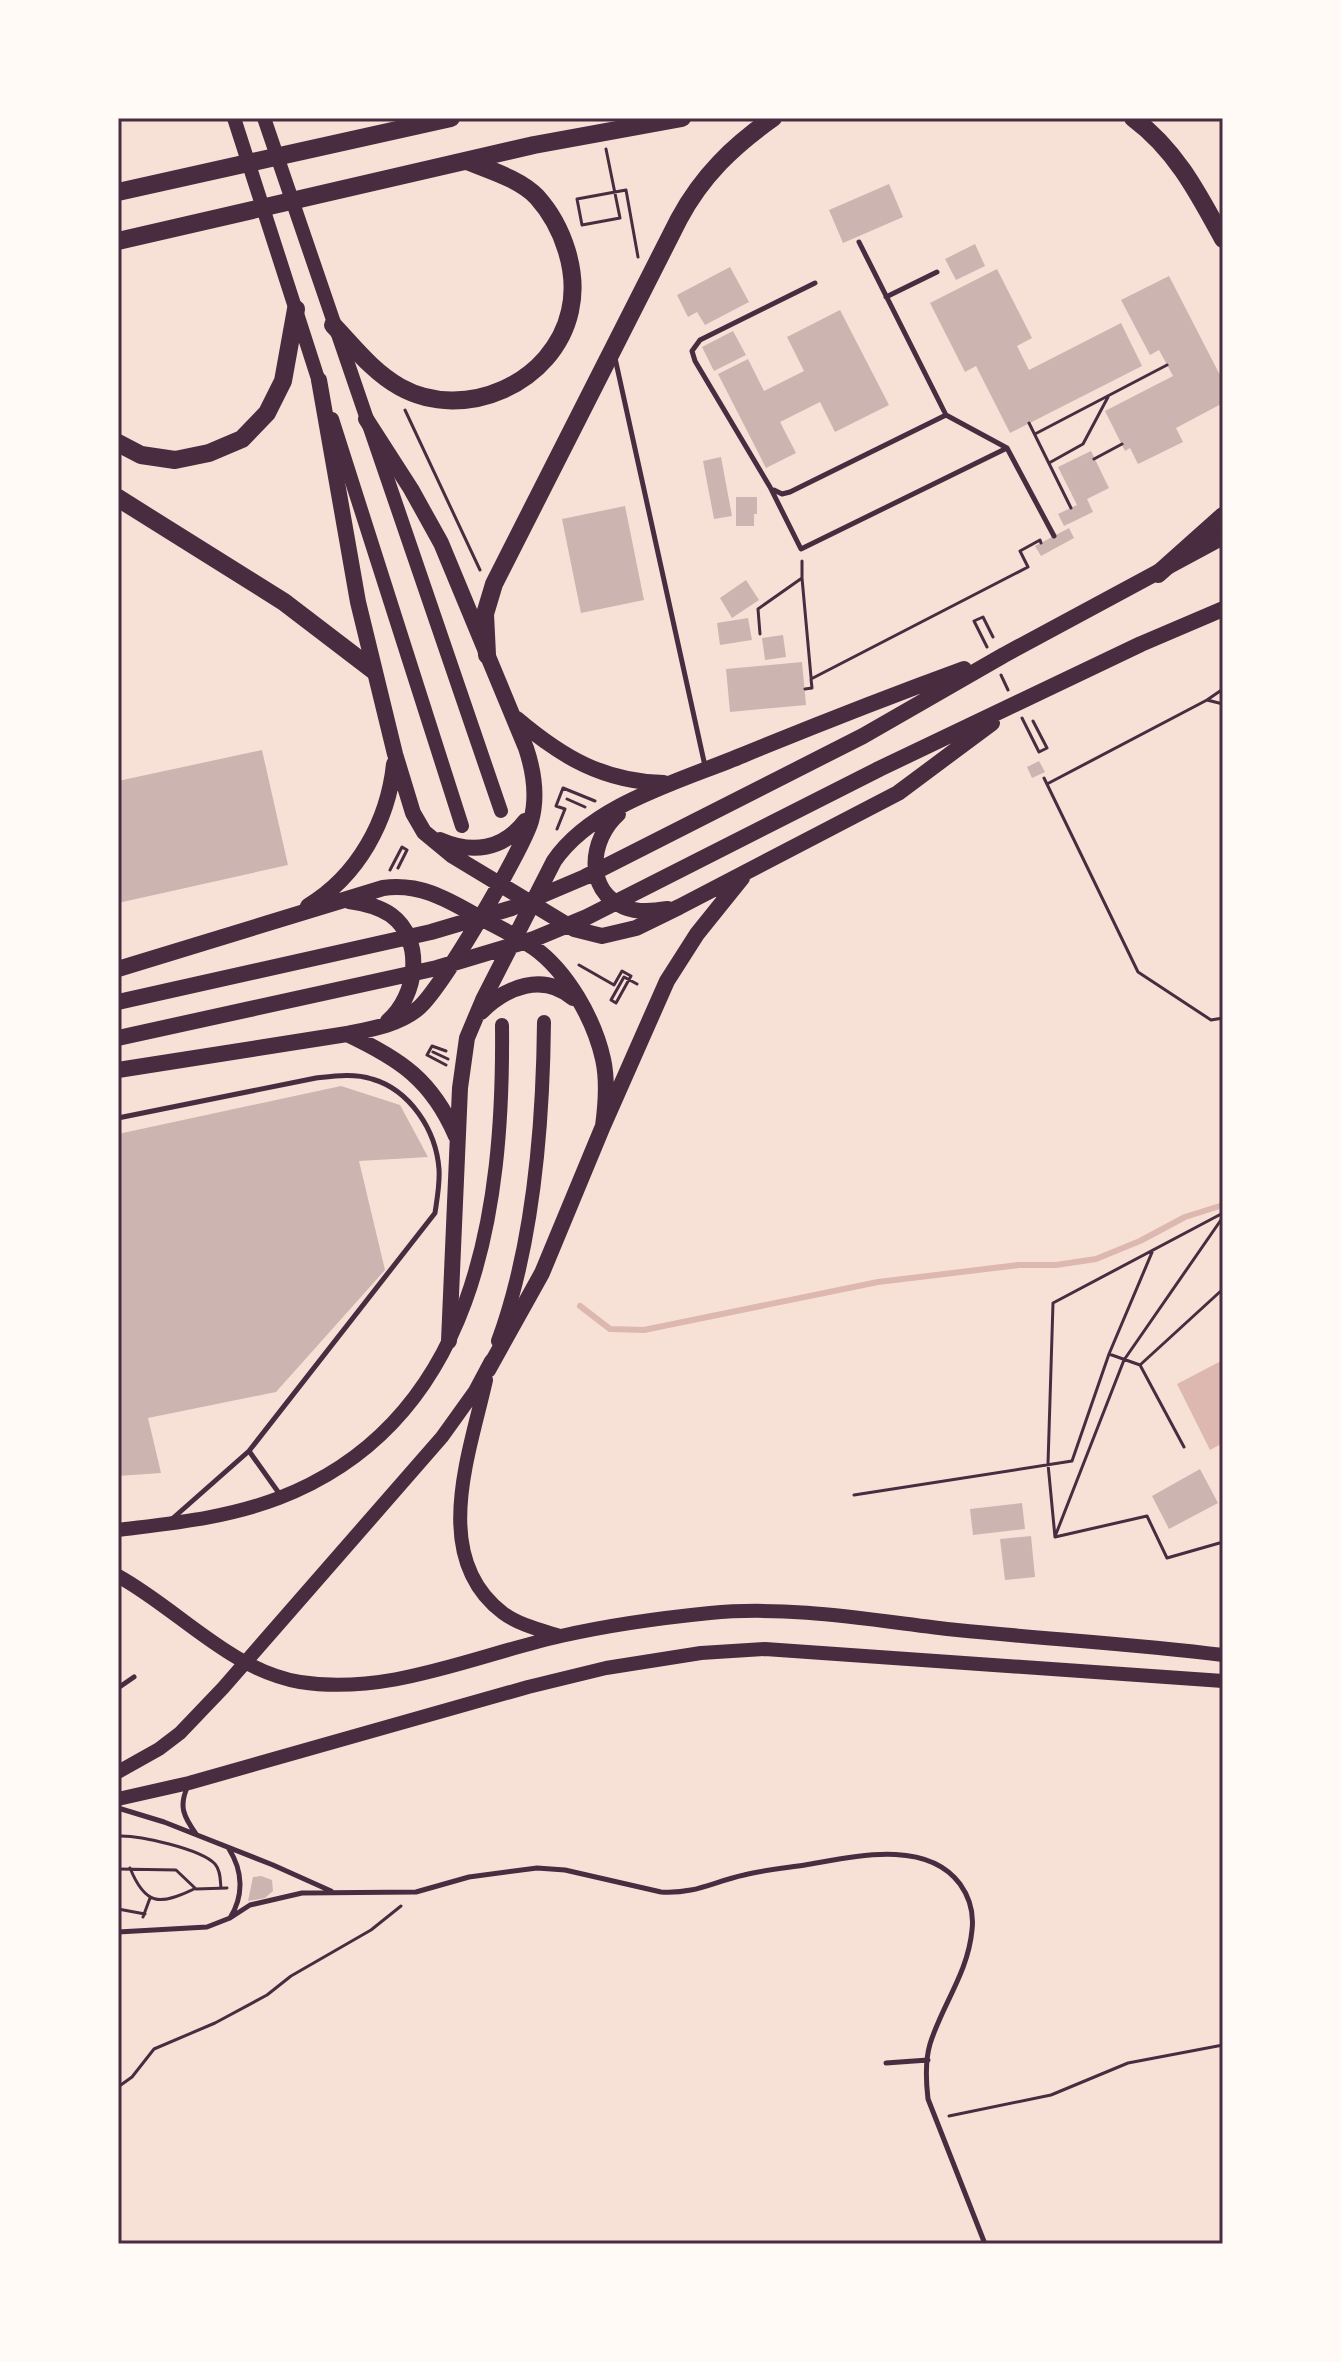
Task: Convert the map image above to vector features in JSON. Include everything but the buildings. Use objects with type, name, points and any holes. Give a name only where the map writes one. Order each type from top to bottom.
[{"type":"highway","points":[[118,192],[451,118]]},
{"type":"highway","points":[[118,241],[598,132],[682,118]]},
{"type":"highway","points":[[487,655],[485,614],[490,594],[692,195],[726,155],[773,118]]},
{"type":"highway","points":[[1133,118],[1158,138],[1186,171],[1223,239]]},
{"type":"highway","points":[[333,325],[383,376],[400,387],[438,400],[477,399],[497,393],[514,385],[546,356],[570,315],[573,295],[571,268],[562,238],[535,195],[511,180],[467,161]]},
{"type":"highway","points":[[118,443],[141,455],[175,460],[209,453],[242,439],[267,413],[283,381],[296,309]]},
{"type":"highway","points":[[118,498],[284,602],[373,670]]},
{"type":"highway","points":[[1158,574],[1223,516]]},
{"type":"main road","points":[[234,118],[462,826]]},
{"type":"main road","points":[[264,118],[501,811]]},
{"type":"main road","points":[[319,380],[358,602],[373,670],[413,813],[424,832],[453,856],[498,886],[574,929],[602,936],[636,928],[679,907],[898,793],[1022,700]]},
{"type":"main road","points":[[118,1070],[347,1034],[381,1027],[418,1009],[429,999],[525,837],[534,805],[532,765],[513,715],[441,543],[366,419]]},
{"type":"main road","points":[[118,1002],[417,935],[512,908],[585,877],[863,736],[1004,655],[1223,537]]},
{"type":"main road","points":[[1141,644],[1223,596]]},
{"type":"main road","points":[[118,1038],[437,968],[534,939],[587,917],[1022,700],[1223,609]]},
{"type":"main road","points":[[449,1341],[463,1063],[474,1018],[566,843],[585,827],[634,799],[861,706],[1004,655]]},
{"type":"main road","points":[[513,715],[556,750],[591,768],[620,779],[674,783]]},
{"type":"main road","points":[[289,918],[329,892],[362,854],[387,803],[395,754]]},
{"type":"main road","points":[[634,799],[611,819],[599,838],[594,859],[597,877],[604,891],[626,908],[642,911],[679,907]]},
{"type":"main road","points":[[424,832],[451,845],[483,849],[513,836],[534,805]]},
{"type":"main road","points":[[118,1772],[180,1733],[442,1437],[488,1370],[542,1273],[667,981],[697,934],[747,870]]},
{"type":"main road","points":[[118,969],[383,888],[414,888],[442,897],[548,959],[581,1004],[603,1059],[606,1102],[603,1126]]},
{"type":"main road","points":[[345,901],[375,906],[389,914],[404,930],[410,947],[413,982],[406,1000],[381,1027]]},
{"type":"main road","points":[[474,1018],[499,996],[528,984],[555,987],[581,1004]]},
{"type":"main road","points":[[544,1022],[534,1183],[514,1290],[488,1370],[460,1501],[459,1527],[463,1548],[477,1582],[497,1607],[526,1625],[561,1636]]},
{"type":"main road","points":[[118,1530],[223,1515],[282,1497],[344,1465],[389,1428],[416,1399],[449,1341],[484,1239],[494,1192],[499,1144],[502,1025]]},
{"type":"main road","points":[[347,1034],[385,1052],[418,1076],[438,1102],[459,1143]]},
{"type":"main road","points":[[118,1576],[150,1595],[236,1657],[267,1673],[297,1682],[339,1685],[396,1680],[561,1636],[653,1620],[757,1609],[1223,1655]]},
{"type":"main road","points":[[118,1799],[189,1783],[541,1684],[606,1668],[701,1653],[765,1649],[1223,1681]]},
{"type":"lane","points":[[859,242],[946,415],[1007,448],[1054,536]]},
{"type":"lane","points":[[886,297],[937,272]]},
{"type":"lane","points":[[815,283],[700,340],[692,351],[770,487],[801,549],[1007,448]]},
{"type":"lane","points":[[613,349],[706,770]]},
{"type":"lane","points":[[770,487],[782,494],[790,492],[946,415]]},
{"type":"lane","points":[[118,1118],[316,1078],[344,1075],[373,1079],[410,1099],[433,1139],[439,1168],[435,1213],[249,1451],[168,1523]]},
{"type":"lane","points":[[249,1451],[282,1497]]},
{"type":"lane","points":[[118,1688],[134,1677]]},
{"type":"lane","points":[[189,1783],[181,1803],[197,1835]]},
{"type":"lane","points":[[118,1808],[197,1835],[336,1893]]},
{"type":"lane","points":[[228,1849],[237,1862],[240,1888],[239,1899],[230,1918]]},
{"type":"lane","points":[[118,1932],[207,1927],[230,1918],[250,1905],[302,1893],[416,1892],[469,1877],[537,1868],[565,1870],[661,1892],[678,1893],[697,1891],[743,1875],[860,1855],[914,1856],[934,1863],[954,1876],[965,1891],[972,1910],[969,1950],[962,1974],[929,2046],[928,2099],[933,2119],[985,2244]]},
{"type":"lane","points":[[886,2063],[928,2060]]},
{"type":"path","points":[[606,147],[620,218],[582,225],[577,199],[626,190],[640,269]]},
{"type":"path","points":[[1035,434],[1167,365]]},
{"type":"path","points":[[1049,463],[1083,444],[1108,396]]},
{"type":"path","points":[[405,412],[482,575]]},
{"type":"path","points":[[1029,423],[1071,508]]},
{"type":"path","points":[[1094,459],[1122,444]]},
{"type":"path","points":[[811,679],[1028,567],[1020,551],[1040,540],[1041,543]]},
{"type":"path","points":[[801,549],[812,688],[805,689]]},
{"type":"path","points":[[760,634],[758,609],[802,578]]},
{"type":"path","points":[[974,621],[983,617],[993,637]]},
{"type":"path","points":[[1047,784],[1223,689]]},
{"type":"path","points":[[1207,700],[1223,704]]},
{"type":"path","points":[[1033,721],[1047,748],[1039,752]]},
{"type":"path","points":[[1044,778],[1138,972],[1211,1020],[1223,1018]]},
{"type":"path","points":[[553,838],[565,809],[556,806],[563,788],[600,803]]},
{"type":"path","points":[[567,799],[587,807]]},
{"type":"path","points":[[574,963],[614,985],[622,971],[631,976],[616,1003],[611,1000],[624,977],[637,984]]},
{"type":"path","points":[[1055,1537],[1048,1464],[1053,1303],[1223,1215]]},
{"type":"path","points":[[1055,1537],[1124,1360],[1223,1215]]},
{"type":"path","points":[[854,1495],[1072,1461],[1109,1354],[1153,1250]]},
{"type":"path","points":[[1140,1365],[1223,1289]]},
{"type":"path","points":[[1109,1354],[1140,1365],[1184,1447]]},
{"type":"path","points":[[1055,1537],[1147,1516],[1167,1558],[1223,1542]]},
{"type":"path","points":[[118,1836],[149,1839],[182,1848],[209,1860],[216,1865],[220,1874],[221,1888]]},
{"type":"path","points":[[130,1868],[137,1887],[150,1898],[178,1897],[196,1889],[240,1888]]},
{"type":"path","points":[[118,1869],[176,1870],[196,1889]]},
{"type":"path","points":[[118,2087],[132,2077],[154,2049],[215,2023],[267,1995],[291,1976],[382,1922],[416,1892]]},
{"type":"path","points":[[139,1931],[150,1898]]},
{"type":"path","points":[[118,1909],[145,1914]]},
{"type":"path","points":[[933,2119],[1051,2095],[1128,2063],[1223,2045]]},
{"type":"shaded area","points":[[1223,1360],[1223,1443],[1210,1450],[1177,1384]]},
{"type":"waterway","points":[[580,1306],[610,1329],[644,1330],[878,1282],[1096,1259],[1140,1241],[1185,1217],[1223,1205]]}]
